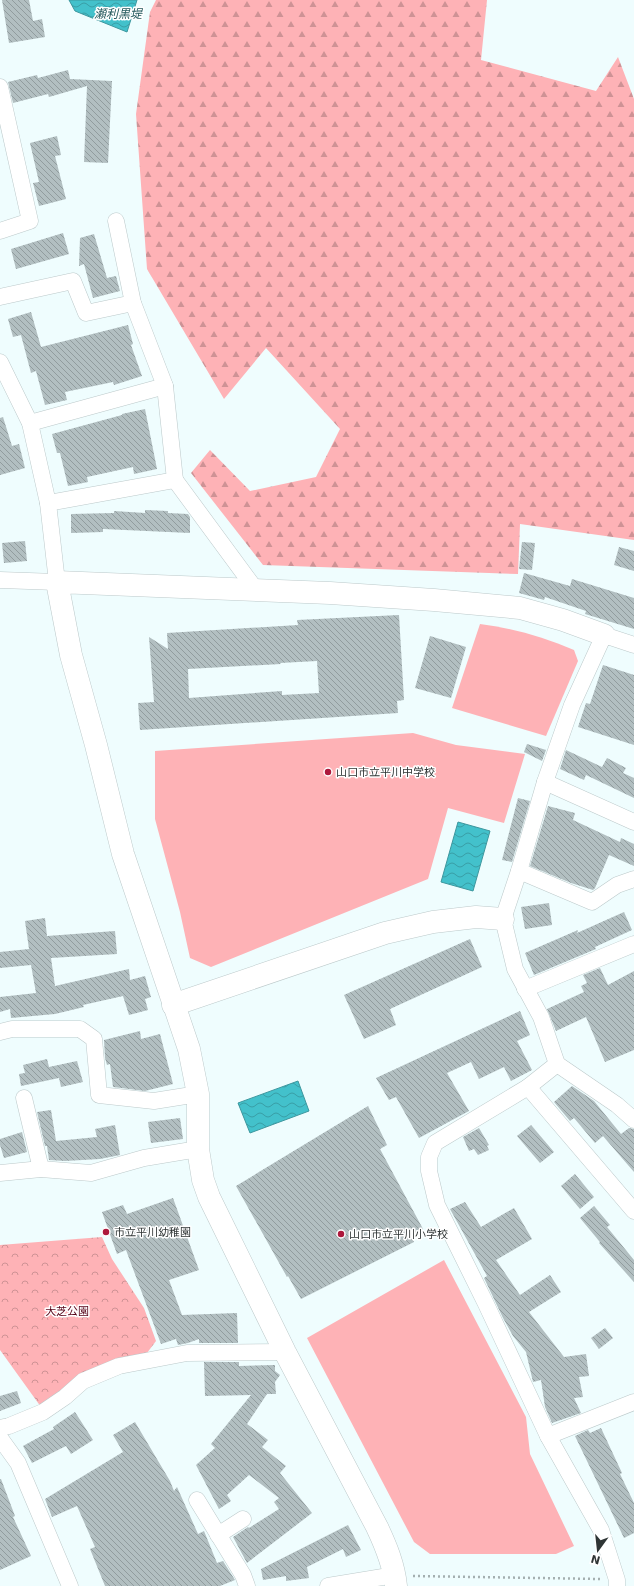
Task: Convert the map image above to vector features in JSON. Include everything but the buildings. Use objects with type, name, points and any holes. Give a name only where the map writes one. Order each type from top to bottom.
[{"type":"street","points":[[0,87],[30,221],[0,231]]},
{"type":"street","points":[[116,221],[133,303],[166,386],[175,480],[256,590]]},
{"type":"street","points":[[0,297],[73,281],[86,313],[133,303]]},
{"type":"street","points":[[0,362],[30,423],[48,503],[57,582],[71,655],[96,745],[122,854],[173,1005],[190,1049],[198,1094],[198,1149],[203,1180],[209,1197],[286,1352],[377,1527],[388,1551],[395,1581],[328,1586]]},
{"type":"street","points":[[30,423],[166,386]]},
{"type":"street","points":[[48,503],[175,480]]},
{"type":"street","points":[[0,580],[330,593],[434,600],[520,608],[564,620],[634,645]]},
{"type":"street","points":[[604,635],[572,705],[545,782],[519,871],[503,919],[515,969],[540,1017],[557,1064],[617,1105],[634,1120]]},
{"type":"street","points":[[545,782],[634,822]]},
{"type":"street","points":[[519,871],[592,902],[617,885],[634,879]]},
{"type":"street","points":[[173,1005],[385,933],[433,922],[476,917],[503,919]]},
{"type":"street","points":[[525,989],[634,944]]},
{"type":"street","points":[[0,1032],[12,1029],[80,1029],[94,1039],[99,1095],[154,1101],[198,1094]]},
{"type":"street","points":[[557,1064],[528,1087],[435,1143],[429,1157],[430,1171],[437,1205],[486,1304],[548,1436],[602,1530],[616,1581]]},
{"type":"street","points":[[528,1087],[634,1211]]},
{"type":"street","points":[[24,1098],[41,1169]]},
{"type":"street","points":[[0,1172],[41,1169],[91,1173],[144,1158],[198,1149]]},
{"type":"street","points":[[0,1428],[9,1426],[43,1412],[83,1381],[119,1366],[187,1353],[286,1352]]},
{"type":"street","points":[[548,1436],[634,1402]]},
{"type":"street","points":[[0,1438],[18,1463],[70,1586]]},
{"type":"street","points":[[197,1500],[243,1575],[248,1586]]},
{"type":"street","points":[[218,1535],[243,1519]]},
{"type":"path","points":[[395,1581],[600,1579],[616,1581]]},
{"type":"green space","points":[[156,0],[487,0],[481,60],[596,91],[618,57],[634,99],[634,540],[520,524],[518,574],[263,565],[191,473],[210,450],[250,491],[316,477],[340,429],[266,348],[224,399],[147,269],[136,114],[150,12]]},
{"type":"green space","points":[[480,624],[528,634],[574,650],[578,661],[546,736],[452,708]]},
{"type":"green space","points":[[413,733],[456,745],[525,754],[504,823],[448,808],[428,879],[211,967],[190,958],[180,912],[155,819],[155,751]]},
{"type":"green space","name":"大芝公園","points":[[102,1237],[112,1259],[144,1308],[156,1341],[144,1357],[41,1407],[0,1350],[0,1245]]},
{"type":"green space","points":[[444,1260],[526,1417],[530,1454],[574,1546],[556,1554],[430,1554],[414,1542],[307,1338]]},
{"type":"water","name":"瀬利黒堤","points":[[69,0],[137,0],[127,32],[75,11]]},
{"type":"water","points":[[458,822],[490,831],[473,891],[441,882]]},
{"type":"water","points":[[298,1081],[309,1111],[250,1133],[238,1103]]},
{"type":"place","name":"山口市立平川中学校","points":[[328,772]]},
{"type":"place","name":"市立平川幼稚園","points":[[106,1232]]},
{"type":"place","name":"山口市立平川小学校","points":[[341,1234]]}]
